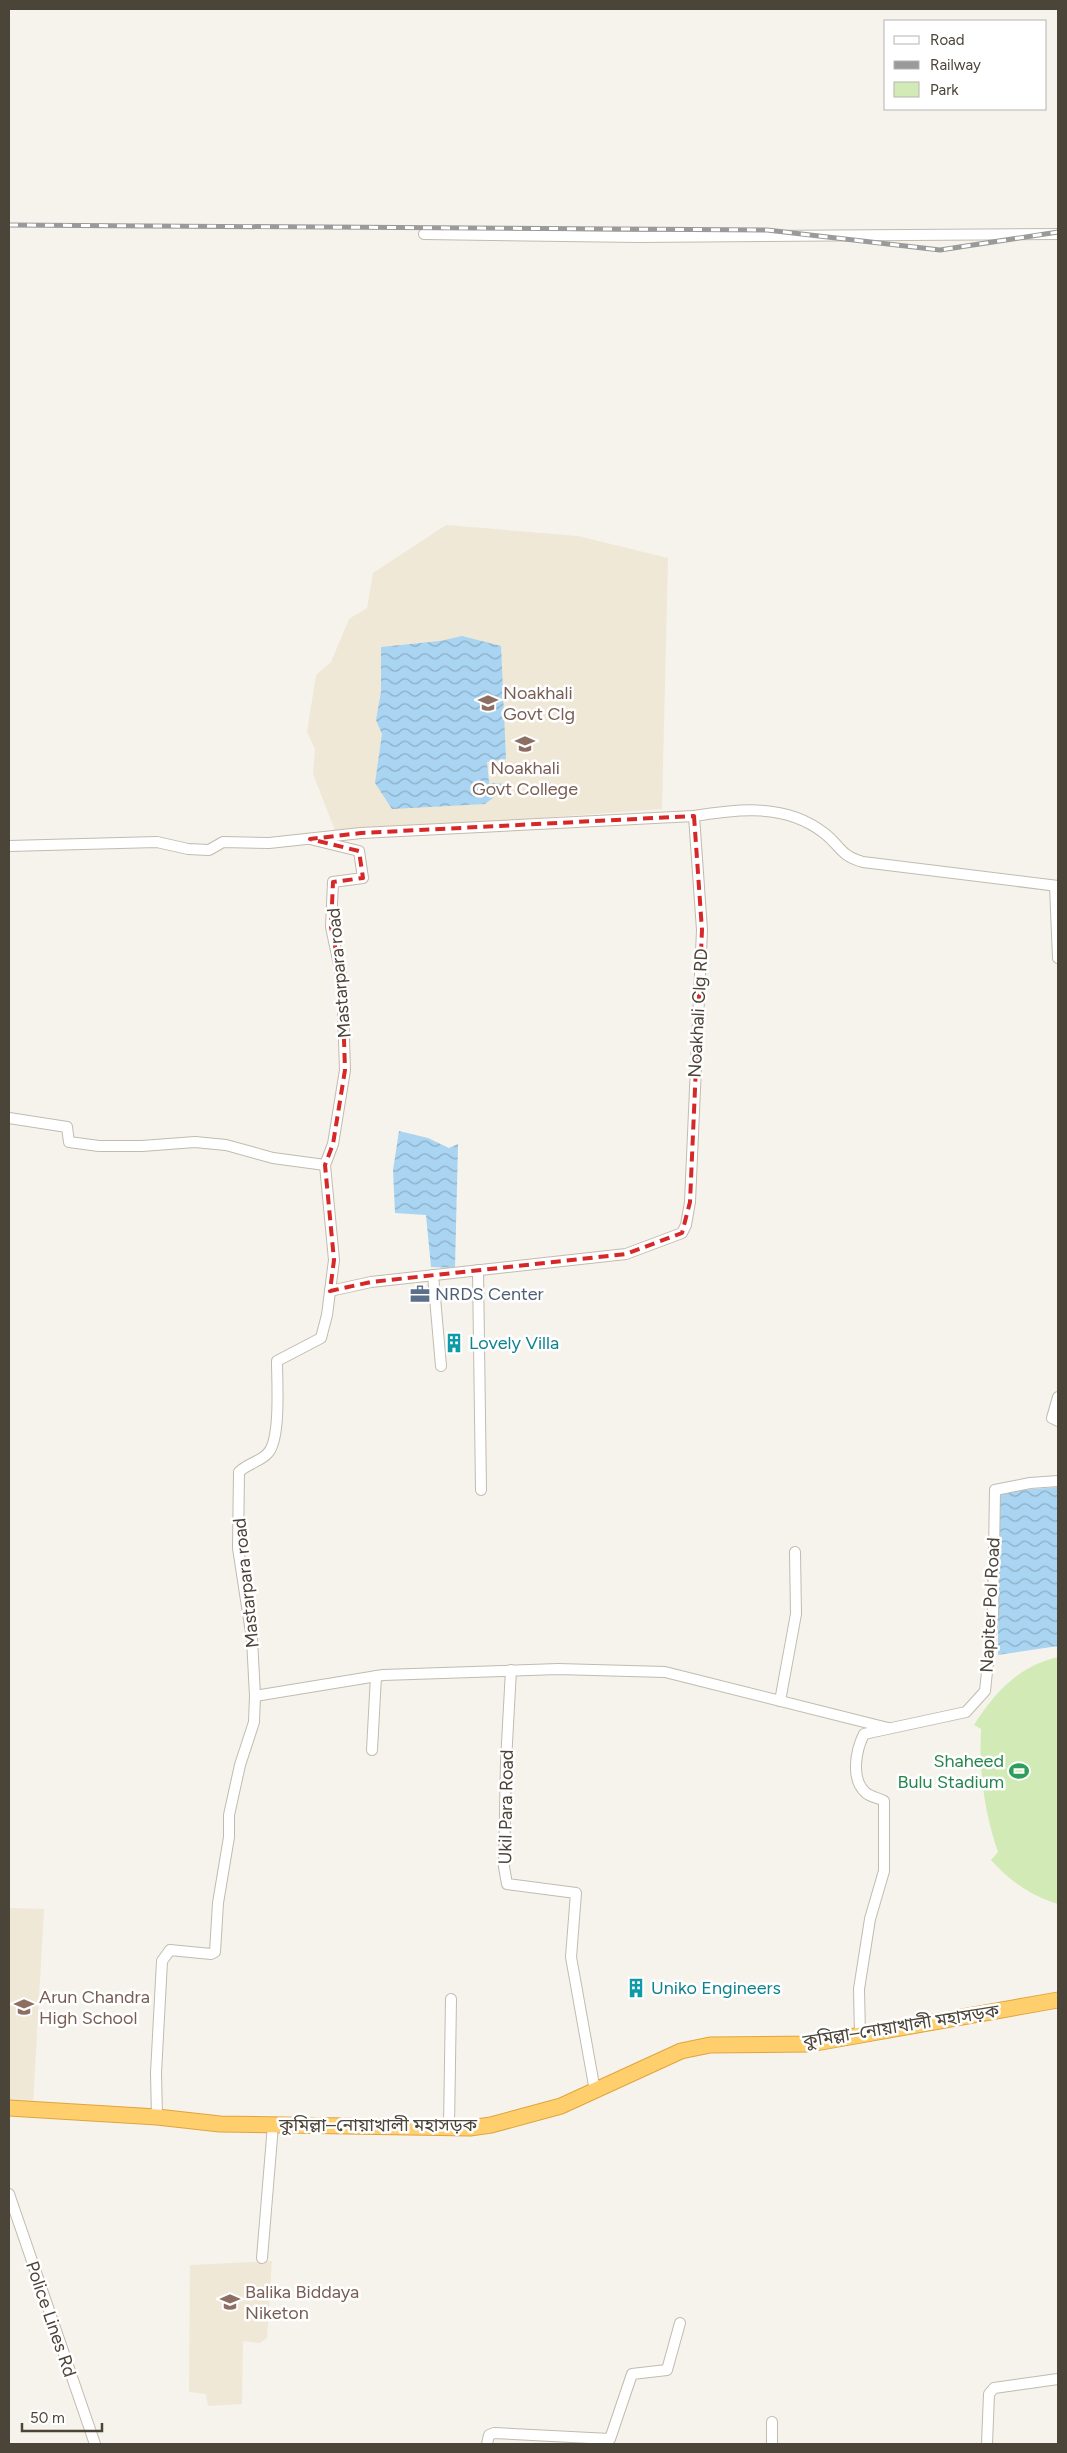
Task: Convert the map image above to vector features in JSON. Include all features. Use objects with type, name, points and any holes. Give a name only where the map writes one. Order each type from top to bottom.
[{"type":"highway","name":"কুমিল্লা–নোয়াখালী মহাসড়ক","points":[[9,2108],[157,2117],[220,2124],[449,2127],[491,2125],[562,2106],[681,2052],[710,2045],[810,2044],[1058,2000]]},
{"type":"street","points":[[424,234],[638,237],[1058,234]]},
{"type":"street","points":[[9,846],[157,842],[188,849],[209,850],[223,842],[269,843],[362,833],[694,816],[756,809],[784,813],[823,832],[848,858],[863,862],[1056,886],[1058,958]]},
{"type":"street","name":"Noakhali Clg RD","points":[[330,1291],[371,1282],[626,1254],[682,1233],[686,1225],[690,1202],[702,930],[694,816]]},
{"type":"street","name":"Mastarpara road","points":[[157,2117],[156,2073],[162,1961],[170,1950],[211,1954],[215,1952],[218,1902],[229,1837],[229,1815],[240,1765],[254,1722],[255,1696],[252,1639],[238,1548],[239,1472],[245,1466],[265,1456],[270,1451],[277,1422],[278,1361],[321,1338],[334,1260],[325,1165],[333,1144],[345,1070],[342,979],[331,927],[333,882],[363,878],[359,851],[310,839]]},
{"type":"street","points":[[9,1118],[67,1127],[69,1142],[99,1146],[142,1146],[195,1142],[226,1145],[272,1158],[325,1165]]},
{"type":"street","points":[[478,1270],[480,1490]]},
{"type":"street","points":[[433,1275],[441,1366]]},
{"type":"street","points":[[1058,1397],[1052,1418],[1058,1421]]},
{"type":"street","name":"Napiter Pol Road","points":[[860,2035],[859,1989],[870,1919],[884,1871],[884,1800],[867,1794],[858,1784],[857,1748],[864,1734],[966,1712],[986,1690],[993,1614],[995,1490],[1030,1483],[1058,1482]]},
{"type":"street","points":[[780,1701],[796,1614],[795,1552]]},
{"type":"street","points":[[255,1696],[376,1676],[558,1669],[665,1672],[891,1729]]},
{"type":"street","name":"Ukil Para Road","points":[[511,1670],[506,1761],[504,1867],[507,1884],[576,1893],[571,1956],[595,2091]]},
{"type":"street","points":[[372,1750],[376,1676]]},
{"type":"street","points":[[449,2127],[451,1999]]},
{"type":"street","points":[[262,2258],[273,2125]]},
{"type":"street","name":"Police Lines Rd","points":[[9,2194],[95,2444]]},
{"type":"street","points":[[487,2444],[489,2435],[494,2433],[610,2439],[632,2374],[667,2370],[680,2323]]},
{"type":"street","points":[[987,2444],[989,2394],[994,2388],[1058,2379]]},
{"type":"street","points":[[772,2422],[772,2444]]},
{"type":"highlighted area","points":[[694,816],[702,930],[690,1202],[682,1233],[626,1254],[371,1282],[330,1291],[334,1260],[325,1165],[333,1144],[345,1070],[342,979],[331,927],[333,882],[363,878],[359,851],[310,839],[361,833]]},
{"type":"shaded area","name":"Noakhali Govt Clg","points":[[446,525],[578,536],[668,558],[662,809],[336,833],[313,774],[315,749],[307,732],[316,675],[331,662],[349,619],[367,608],[373,573]]},
{"type":"shaded area","name":"Arun Chandra High School","points":[[9,1908],[44,1909],[33,2105],[9,2106]]},
{"type":"shaded area","name":"Balika Biddaya Niketon","points":[[272,2261],[267,2338],[260,2343],[243,2341],[242,2404],[208,2406],[206,2394],[189,2392],[190,2265]]},
{"type":"green space","name":"Shaheed Bulu Stadium","points":[[1058,1657],[1058,1904],[1021,1887],[991,1860],[998,1852],[986,1806],[981,1761],[981,1729],[974,1725],[1009,1682],[1031,1667]]},
{"type":"water","points":[[462,636],[501,646],[506,759],[487,762],[489,783],[511,784],[485,804],[392,809],[375,783],[382,734],[376,720],[381,692],[381,647],[440,641]]},
{"type":"water","points":[[399,1131],[428,1138],[449,1148],[458,1144],[455,1268],[431,1267],[426,1215],[395,1213],[393,1170]]},
{"type":"water","points":[[1058,1487],[1058,1646],[998,1655],[999,1492]]},
{"type":"railway","points":[[9,225],[767,230],[940,250],[1058,232]]},
{"type":"place","name":"Noakhali Govt Clg","points":[[488,703]]},
{"type":"place","name":"Noakhali Govt College","points":[[525,744]]},
{"type":"place","name":"NRDS Center","points":[[420,1294]]},
{"type":"place","name":"Lovely Villa","points":[[454,1343]]},
{"type":"place","name":"Shaheed Bulu Stadium","points":[[1019,1771]]},
{"type":"place","name":"Uniko Engineers","points":[[636,1988]]},
{"type":"place","name":"Arun Chandra High School","points":[[24,2007]]},
{"type":"place","name":"Balika Biddaya Niketon","points":[[230,2302]]}]
